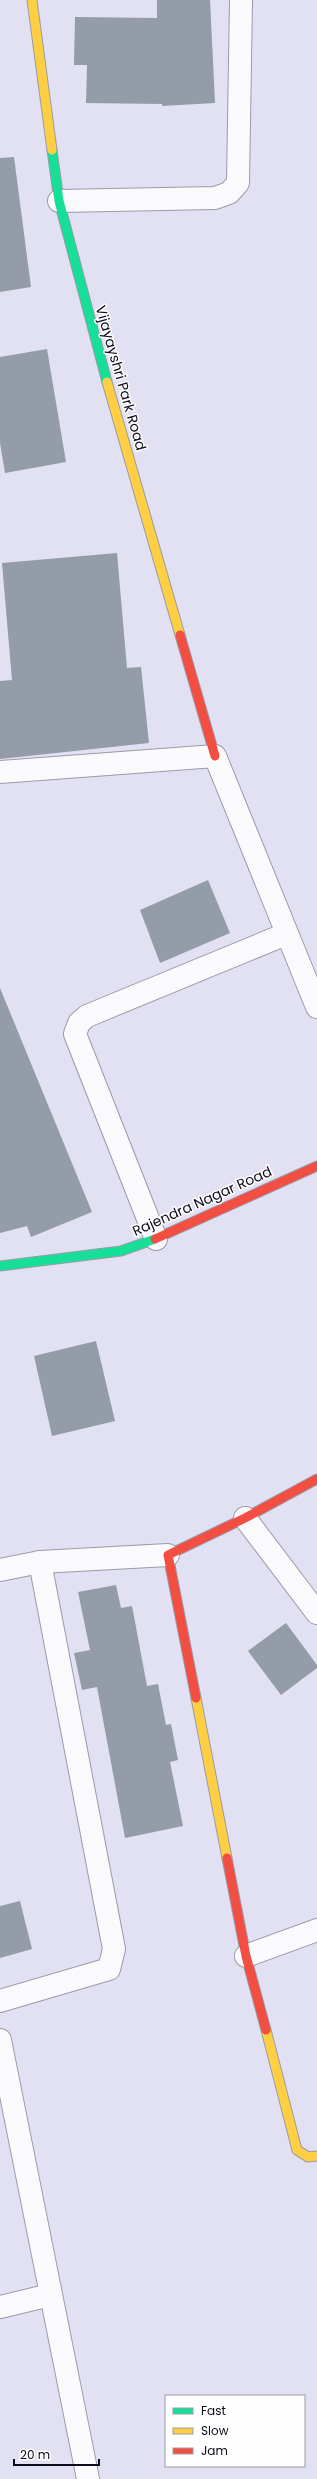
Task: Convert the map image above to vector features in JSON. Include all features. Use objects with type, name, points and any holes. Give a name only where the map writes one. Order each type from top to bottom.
[{"type":"street","name":"Vijayayshri Park Road","points":[[32,0],[59,202],[101,360],[215,756]]},
{"type":"street","points":[[59,202],[215,198],[229,194],[238,183],[241,0]]},
{"type":"street","points":[[0,772],[215,756],[286,934],[317,1007]]},
{"type":"street","points":[[156,1239],[75,1034],[79,1023],[88,1016],[286,934]]},
{"type":"street","name":"Rajendra Nagar Road","points":[[0,1266],[121,1251],[156,1239],[317,1166]]},
{"type":"street","points":[[0,1570],[40,1562],[168,1554],[245,1518],[317,1479]]},
{"type":"street","points":[[245,1518],[317,1613]]},
{"type":"street","points":[[168,1554],[246,1956],[297,2150],[308,2157],[317,2156]]},
{"type":"street","points":[[0,2001],[109,1969],[114,1949],[40,1562]]},
{"type":"street","points":[[246,1956],[317,1930]]},
{"type":"street","points":[[0,2040],[88,2479]]},
{"type":"street","points":[[0,2307],[50,2295]]},
{"type":"building","points":[[157,0],[210,0],[215,103],[162,106],[162,104],[86,103],[87,65],[74,65],[75,17],[157,18]]},
{"type":"building","points":[[14,157],[31,287],[0,292],[0,158]]},
{"type":"building","points":[[47,349],[66,462],[5,473],[0,443],[0,357]]},
{"type":"building","points":[[117,553],[127,668],[141,667],[149,743],[0,759],[0,681],[12,680],[2,563]]},
{"type":"building","points":[[208,880],[230,933],[160,963],[140,910]]},
{"type":"building","points":[[0,988],[92,1212],[31,1237],[27,1226],[0,1233]]},
{"type":"building","points":[[96,1341],[115,1421],[52,1436],[34,1356]]},
{"type":"building","points":[[116,1585],[121,1608],[132,1606],[147,1686],[158,1684],[166,1725],[171,1724],[178,1760],[170,1762],[183,1826],[125,1838],[97,1687],[82,1690],[74,1653],[90,1650],[78,1592]]},
{"type":"building","points":[[286,1623],[317,1665],[317,1668],[281,1695],[248,1651]]},
{"type":"building","points":[[20,1901],[32,1949],[0,1958],[0,1906]]},
{"type":"traffic: fast","points":[[52,150],[59,201],[107,382]]},
{"type":"traffic: fast","points":[[0,1266],[121,1251],[155,1239]]},
{"type":"traffic: slow","points":[[32,0],[52,150]]},
{"type":"traffic: slow","points":[[107,382],[180,635]]},
{"type":"traffic: slow","points":[[196,1698],[227,1858]]},
{"type":"traffic: slow","points":[[266,2030],[297,2150],[308,2157],[317,2156]]},
{"type":"traffic: jam","points":[[180,635],[215,756]]},
{"type":"traffic: jam","points":[[155,1239],[317,1166]]},
{"type":"traffic: jam","points":[[196,1698],[168,1555],[245,1518],[317,1479]]},
{"type":"traffic: jam","points":[[227,1858],[246,1956],[266,2030]]}]
